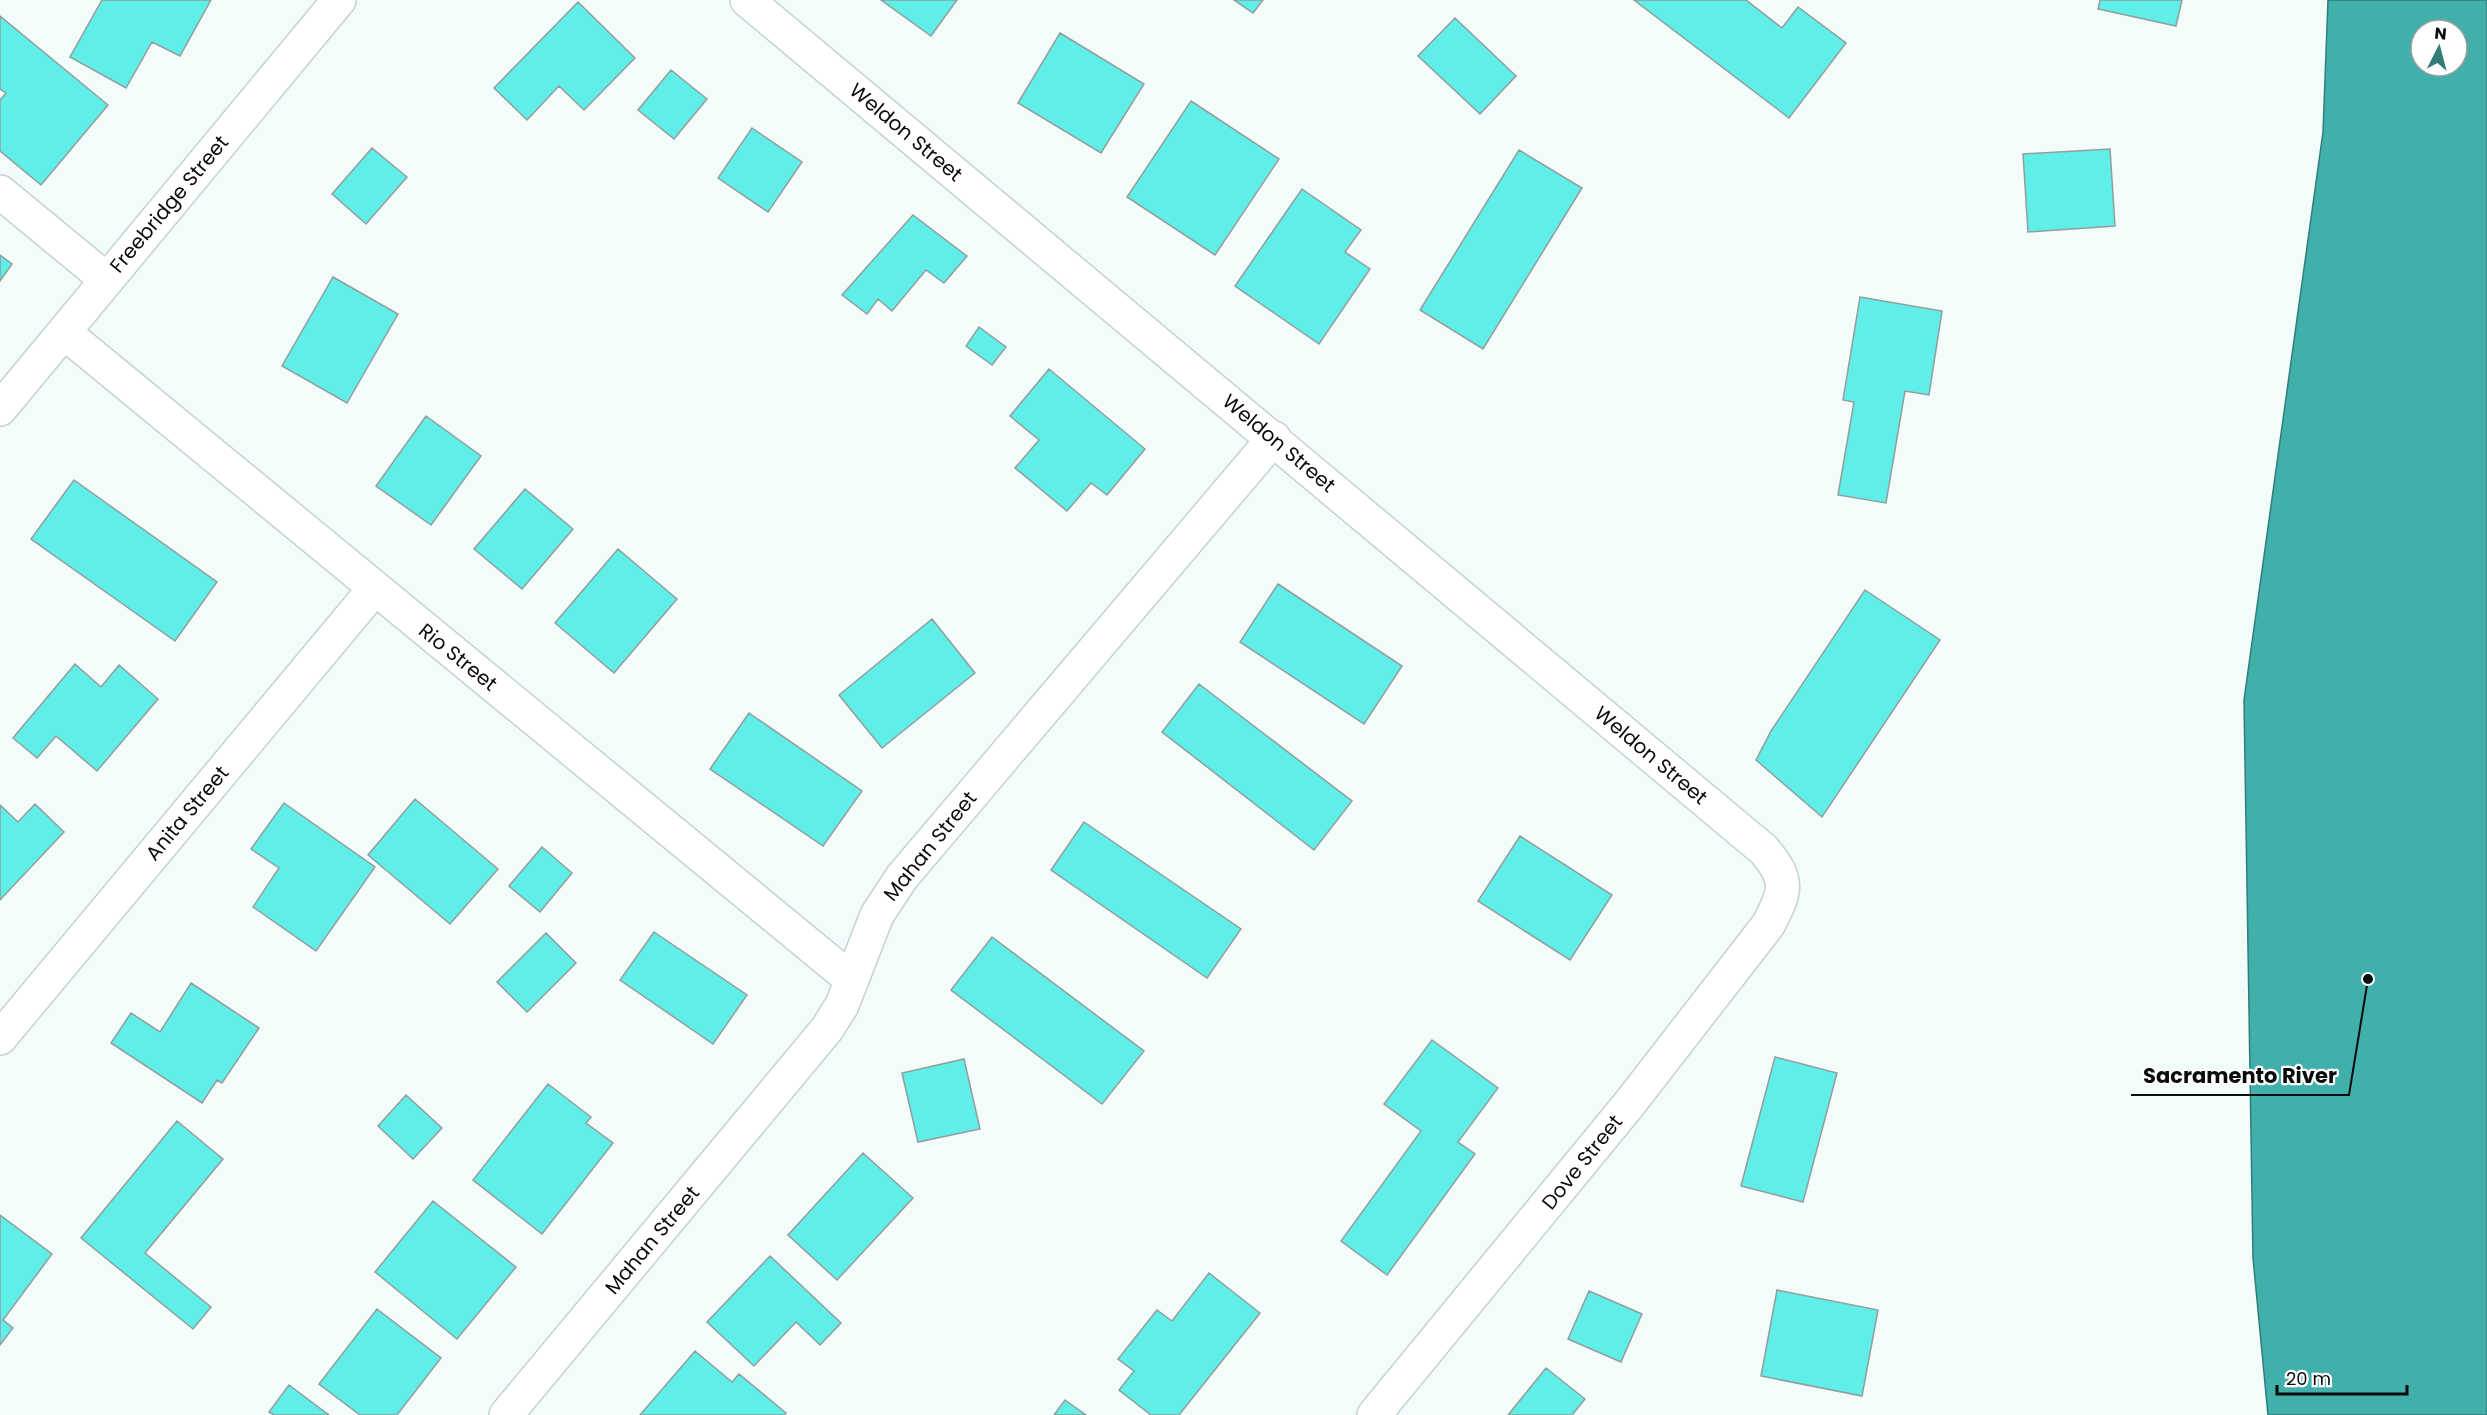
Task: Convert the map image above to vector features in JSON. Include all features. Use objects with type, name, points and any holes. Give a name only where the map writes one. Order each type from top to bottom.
[{"type":"street","name":"Freebridge Street","points":[[0,409],[339,0]]},
{"type":"street","name":"Weldon Street","points":[[747,0],[1274,438],[1764,850],[1779,869],[1783,890],[1780,902]]},
{"type":"street","points":[[0,192],[107,280]]},
{"type":"street","name":"Rio Street","points":[[65,333],[852,980]]},
{"type":"street","name":"Mahan Street","points":[[506,1415],[827,1029],[842,1005],[877,915],[903,877],[1274,438]]},
{"type":"street","name":"Anita Street","points":[[0,1038],[375,588]]},
{"type":"street","name":"Dove Street","points":[[1374,1415],[1630,1103],[1768,925],[1780,902]]},
{"type":"water","points":[[2328,0],[2487,0],[2487,1415],[2268,1415],[2253,1258],[2244,700],[2323,132]]},
{"type":"building","points":[[102,0],[211,0],[180,56],[152,42],[126,88],[70,57]]},
{"type":"building","points":[[881,0],[957,0],[931,36]]},
{"type":"building","points":[[1234,0],[1263,0],[1253,13]]},
{"type":"building","points":[[1634,0],[1746,0],[1782,28],[1798,7],[1846,43],[1789,118]]},
{"type":"building","points":[[2100,0],[2182,0],[2176,26],[2098,9]]},
{"type":"building","points":[[578,2],[635,58],[584,110],[559,86],[527,120],[494,88]]},
{"type":"building","points":[[0,16],[108,105],[41,185],[0,151],[0,100],[6,93],[0,89]]},
{"type":"building","points":[[1455,18],[1516,76],[1480,114],[1418,56]]},
{"type":"building","points":[[1060,33],[1144,84],[1101,153],[1018,103]]},
{"type":"building","points":[[671,70],[707,99],[674,139],[638,110]]},
{"type":"building","points":[[1191,101],[1279,159],[1215,255],[1127,197]]},
{"type":"building","points":[[752,128],[802,162],[768,212],[718,178]]},
{"type":"building","points":[[372,148],[407,177],[366,224],[332,194]]},
{"type":"building","points":[[2110,149],[2115,226],[2028,232],[2023,154]]},
{"type":"building","points":[[1519,150],[1582,188],[1483,349],[1420,310]]},
{"type":"building","points":[[1302,189],[1361,230],[1345,252],[1370,269],[1319,344],[1235,286]]},
{"type":"building","points":[[913,215],[967,256],[944,283],[926,270],[892,311],[878,299],[867,314],[842,295]]},
{"type":"building","points":[[0,255],[12,264],[0,281]]},
{"type":"building","points":[[333,277],[398,314],[347,403],[282,366]]},
{"type":"building","points":[[1860,297],[1942,311],[1929,395],[1905,391],[1886,503],[1838,495],[1854,402],[1843,400]]},
{"type":"building","points":[[979,327],[1006,347],[992,365],[966,346]]},
{"type":"building","points":[[1049,369],[1145,449],[1107,495],[1091,483],[1067,511],[1015,468],[1039,440],[1010,416]]},
{"type":"building","points":[[426,416],[481,456],[431,525],[376,486]]},
{"type":"building","points":[[74,480],[217,582],[175,641],[31,539]]},
{"type":"building","points":[[525,489],[573,529],[522,589],[474,549]]},
{"type":"building","points":[[618,549],[677,599],[614,673],[555,623]]},
{"type":"building","points":[[1278,584],[1402,666],[1364,724],[1240,642]]},
{"type":"building","points":[[1865,590],[1940,640],[1822,817],[1756,760],[1771,731]]},
{"type":"building","points":[[932,619],[975,673],[882,748],[839,695]]},
{"type":"building","points":[[75,664],[101,687],[119,665],[158,699],[97,771],[56,736],[37,758],[13,738]]},
{"type":"building","points":[[1199,684],[1352,801],[1314,850],[1162,732]]},
{"type":"building","points":[[749,713],[862,791],[823,846],[710,769]]},
{"type":"building","points":[[415,799],[498,869],[450,924],[368,855]]},
{"type":"building","points":[[284,803],[375,867],[316,951],[253,907],[279,868],[251,849]]},
{"type":"building","points":[[35,804],[64,832],[0,900],[0,805],[18,822]]},
{"type":"building","points":[[1084,822],[1241,929],[1207,978],[1051,870]]},
{"type":"building","points":[[1520,836],[1612,895],[1570,960],[1478,901]]},
{"type":"building","points":[[542,847],[572,873],[540,912],[509,886]]},
{"type":"building","points":[[654,932],[747,995],[713,1044],[620,980]]},
{"type":"building","points":[[546,933],[576,963],[527,1012],[497,982]]},
{"type":"building","points":[[992,937],[1144,1051],[1102,1104],[951,990]]},
{"type":"building","points":[[191,983],[259,1028],[222,1083],[217,1080],[202,1103],[111,1043],[131,1013],[160,1032]]},
{"type":"building","points":[[1432,1040],[1498,1088],[1458,1142],[1475,1154],[1387,1275],[1341,1241],[1421,1131],[1384,1104]]},
{"type":"building","points":[[1775,1057],[1837,1073],[1803,1202],[1741,1186]]},
{"type":"building","points":[[964,1059],[980,1129],[918,1142],[902,1073]]},
{"type":"building","points":[[548,1084],[591,1117],[586,1123],[613,1143],[542,1234],[473,1180]]},
{"type":"building","points":[[406,1095],[442,1128],[413,1159],[378,1126]]},
{"type":"building","points":[[177,1121],[223,1159],[145,1253],[211,1307],[193,1329],[81,1238]]},
{"type":"building","points":[[863,1153],[913,1198],[837,1280],[788,1235]]},
{"type":"building","points":[[433,1201],[516,1267],[457,1339],[375,1272]]},
{"type":"building","points":[[0,1215],[52,1254],[3,1320],[13,1328],[0,1345]]},
{"type":"building","points":[[770,1256],[841,1323],[820,1345],[796,1322],[754,1366],[707,1322]]},
{"type":"building","points":[[1209,1273],[1260,1313],[1179,1415],[1151,1415],[1119,1390],[1134,1371],[1118,1359],[1157,1310],[1172,1321]]},
{"type":"building","points":[[1777,1290],[1878,1310],[1862,1396],[1761,1376]]},
{"type":"building","points":[[1589,1291],[1642,1314],[1621,1362],[1568,1339]]},
{"type":"building","points":[[377,1309],[441,1358],[397,1415],[360,1415],[319,1384]]},
{"type":"building","points":[[695,1351],[732,1382],[739,1374],[786,1413],[784,1415],[640,1415]]},
{"type":"building","points":[[1546,1368],[1585,1399],[1572,1415],[1508,1415]]},
{"type":"building","points":[[289,1385],[329,1415],[274,1415],[269,1412]]},
{"type":"building","points":[[1065,1400],[1086,1415],[1054,1415]]},
{"type":"place","name":"Sacramento River","points":[[2368,979]]}]
